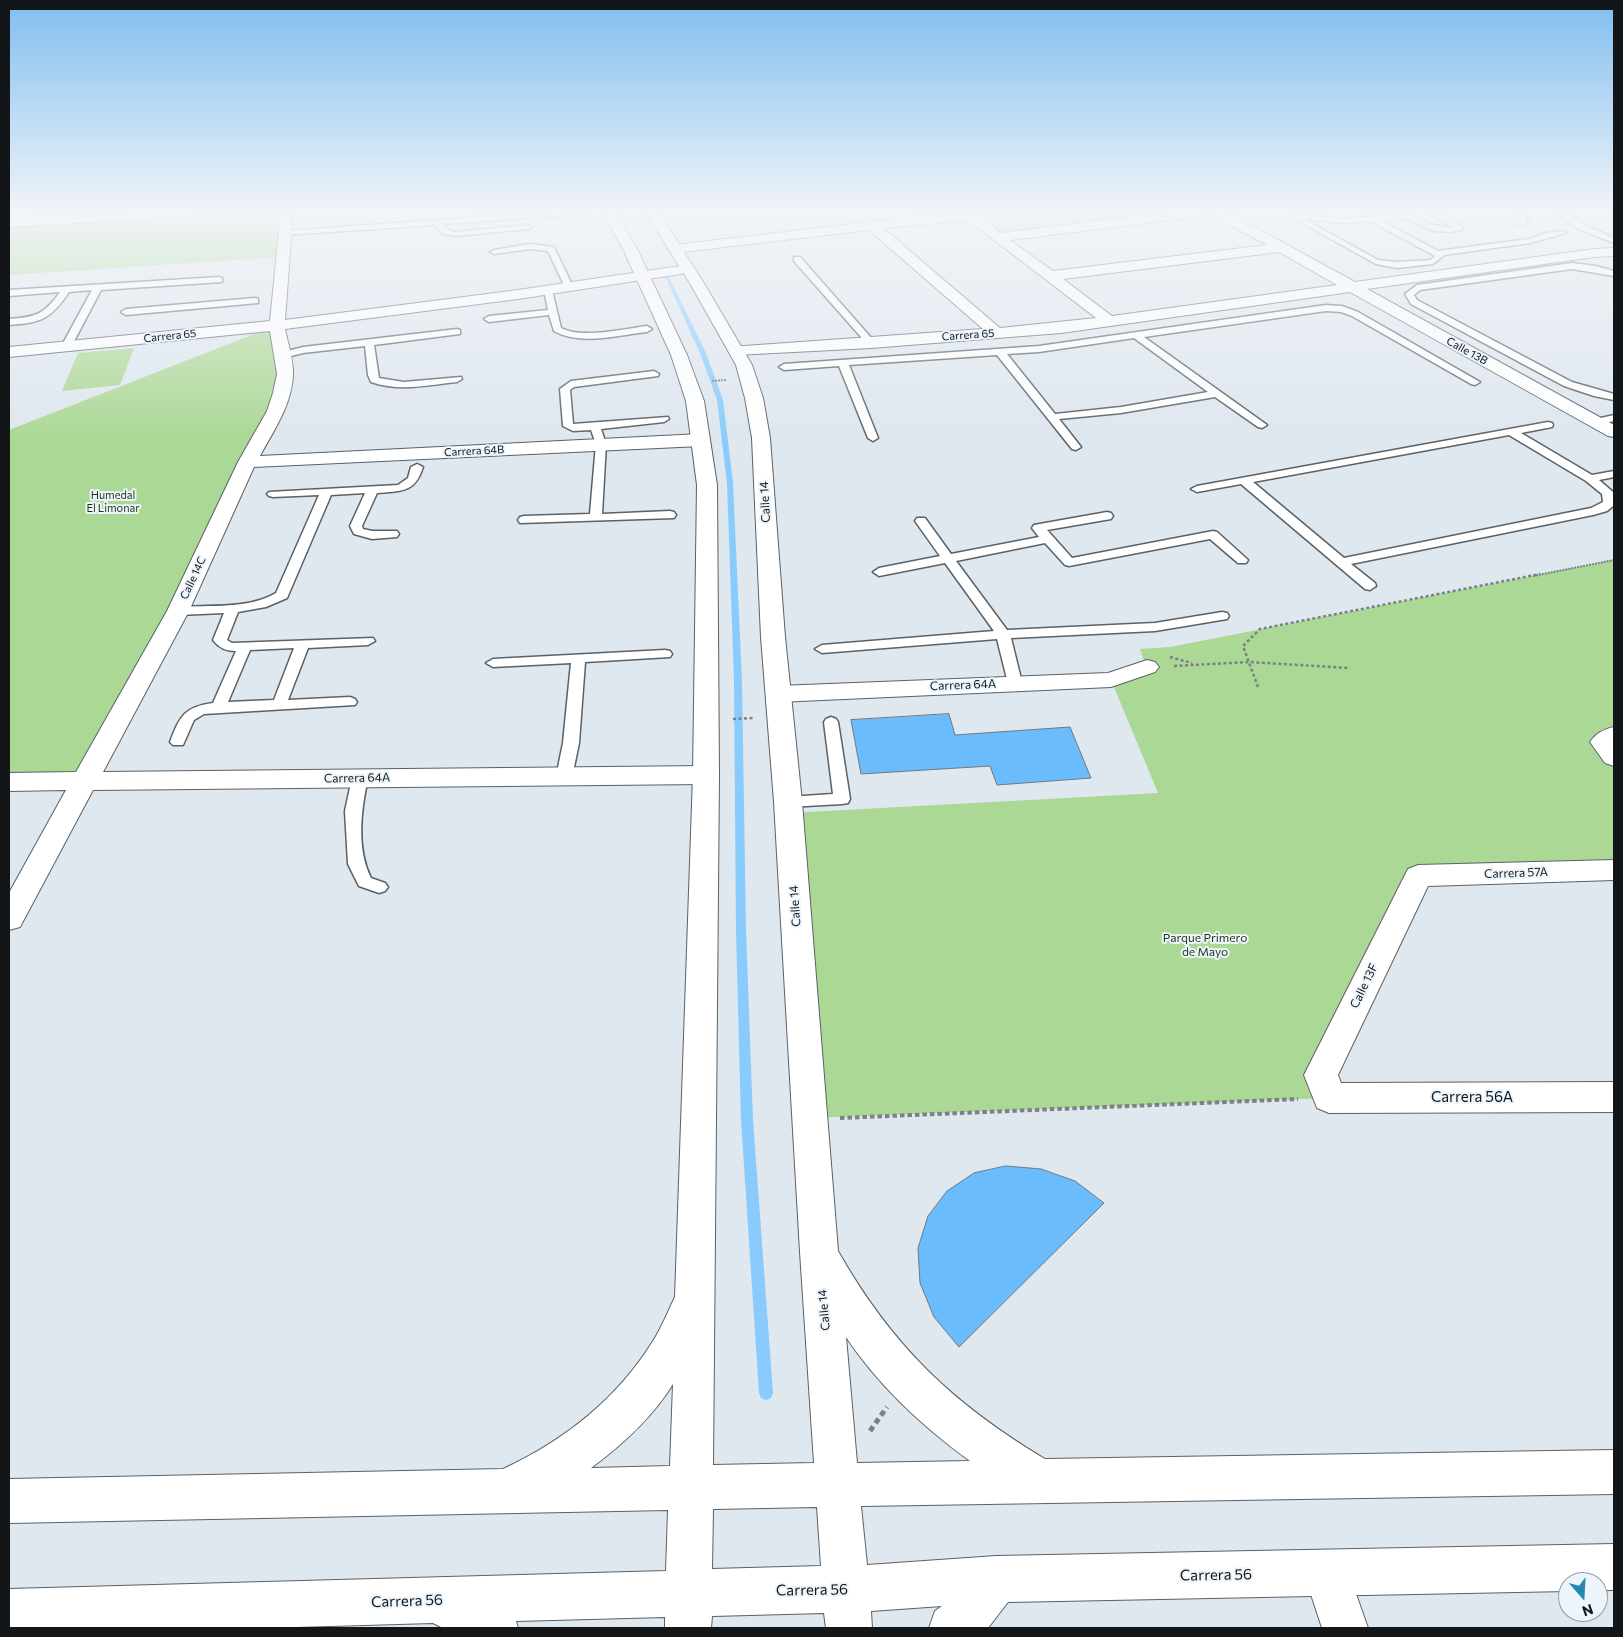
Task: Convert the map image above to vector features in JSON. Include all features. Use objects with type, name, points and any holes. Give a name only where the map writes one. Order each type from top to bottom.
[{"type":"street","name":"Calle 14C","points":[[9,920],[178,611],[247,462],[276,411],[283,384],[283,355],[277,325],[280,287]]},
{"type":"street","name":"Carrera 65","points":[[9,352],[277,325],[566,287]]},
{"type":"street","points":[[646,287],[679,355],[695,402],[707,485],[706,775],[693,1300],[688,1611]]},
{"type":"street","name":"Calle 14","points":[[699,287],[736,350],[749,378],[761,438],[809,1118],[847,1609]]},
{"type":"street","points":[[943,287],[996,333]]},
{"type":"street","points":[[1065,287],[1109,321]]},
{"type":"street","name":"Carrera 65","points":[[736,350],[871,343],[1062,328],[1348,287]]},
{"type":"street","name":"Calle 13B","points":[[1352,287],[1614,432]]},
{"type":"street","name":"Carrera 64B","points":[[247,462],[598,436],[701,440]]},
{"type":"street","name":"Carrera 64A","points":[[778,694],[1111,680],[1146,667]]},
{"type":"street","name":"Carrera 64A","points":[[9,782],[706,775]]},
{"type":"street","name":"Carrera 57A","points":[[1418,876],[1614,870]]},
{"type":"street","name":"Calle 13F","points":[[1329,1098],[1321,1075],[1418,876]]},
{"type":"street","name":"Carrera 56A","points":[[1329,1098],[1614,1097]]},
{"type":"street","points":[[819,1252],[835,1285],[855,1317],[878,1349],[906,1380],[935,1408],[968,1435],[1003,1460],[1041,1482]]},
{"type":"street","points":[[504,1492],[570,1457],[599,1436],[623,1414],[648,1386],[667,1358],[682,1329],[693,1300]]},
{"type":"street","points":[[9,1501],[1614,1472]]},
{"type":"street","name":"Carrera 56","points":[[25,1618],[435,1600],[688,1611],[847,1609],[996,1579],[1614,1567]]},
{"type":"street","points":[[1327,1573],[1345,1628]]},
{"type":"street","points":[[952,1628],[976,1608],[996,1579]]},
{"type":"street","points":[[435,1600],[495,1628]]},
{"type":"lane","points":[[217,292],[218,287]]},
{"type":"lane","points":[[822,287],[871,343]]},
{"type":"lane","points":[[1421,287],[1409,294],[1414,302],[1568,384],[1590,392],[1614,397]]},
{"type":"lane","points":[[66,347],[98,288]]},
{"type":"lane","points":[[9,293],[98,288],[217,292],[255,301]]},
{"type":"lane","points":[[9,322],[29,320],[52,312],[66,290]]},
{"type":"lane","points":[[548,290],[557,329],[571,335],[647,329]]},
{"type":"lane","points":[[126,312],[217,292]]},
{"type":"lane","points":[[784,367],[1000,352],[1082,344],[1319,308],[1334,308],[1355,314],[1474,382]]},
{"type":"lane","points":[[489,319],[554,312]]},
{"type":"lane","points":[[1062,328],[1082,344]]},
{"type":"lane","points":[[283,355],[339,342],[369,342],[457,332]]},
{"type":"lane","points":[[1137,336],[1262,426]]},
{"type":"lane","points":[[369,342],[375,380],[396,384],[457,379]]},
{"type":"lane","points":[[1000,352],[1076,447]]},
{"type":"lane","points":[[843,363],[873,438]]},
{"type":"lane","points":[[654,374],[571,384],[565,389],[568,426],[598,436],[664,419]]},
{"type":"lane","points":[[1052,417],[1120,410],[1218,393]]},
{"type":"lane","points":[[1596,422],[1614,418]]},
{"type":"lane","points":[[1197,489],[1548,425]]},
{"type":"lane","points":[[1341,562],[1603,508],[1609,504],[1610,498],[1606,492],[1590,479],[1511,432]]},
{"type":"lane","points":[[596,517],[598,436]]},
{"type":"lane","points":[[273,494],[394,489],[406,486],[413,480],[417,467]]},
{"type":"lane","points":[[1590,479],[1614,474]]},
{"type":"lane","points":[[1244,481],[1370,586]]},
{"type":"lane","points":[[372,490],[356,526],[358,531],[372,535],[393,534]]},
{"type":"lane","points":[[178,611],[265,604],[282,595],[326,492]]},
{"type":"lane","points":[[524,520],[670,515]]},
{"type":"lane","points":[[1107,516],[1038,528],[1068,562],[1213,535],[1242,560]]},
{"type":"lane","points":[[921,521],[1004,634],[1015,683]]},
{"type":"lane","points":[[879,572],[1048,539]]},
{"type":"lane","points":[[233,607],[220,640],[230,647],[244,648],[368,641]]},
{"type":"lane","points":[[822,649],[1004,634],[1155,627],[1222,616]]},
{"type":"lane","points":[[279,704],[303,644]]},
{"type":"lane","points":[[219,707],[244,648]]},
{"type":"lane","points":[[494,663],[665,654]]},
{"type":"lane","points":[[564,777],[571,743],[578,658]]},
{"type":"lane","points":[[178,742],[187,718],[191,713],[199,710],[219,707],[350,702]]},
{"type":"lane","points":[[788,802],[842,799],[831,722]]},
{"type":"lane","points":[[360,778],[352,811],[356,864],[364,882],[379,887]]},
{"type":"path","points":[[706,381],[731,379]]},
{"type":"path","points":[[1258,687],[1242,646],[1260,629],[1614,560]]},
{"type":"path","points":[[1146,667],[1249,662],[1348,668]]},
{"type":"path","points":[[730,719],[763,717]]},
{"type":"path","points":[[809,1118],[1329,1098]]},
{"type":"green space","name":"Humedal El Limonar","points":[[277,325],[282,393],[84,782],[9,782],[9,430]]},
{"type":"green space","points":[[134,348],[120,385],[62,391],[78,353]]},
{"type":"green space","name":"Parque Primero de Mayo","points":[[1614,560],[1614,735],[1604,742],[1614,757],[1614,870],[1418,876],[1321,1075],[1329,1098],[809,1118],[789,813],[1158,793],[1111,680],[1146,667],[1140,649],[1170,647]]},
{"type":"building","points":[[949,714],[955,735],[1070,727],[1091,778],[997,785],[990,766],[861,774],[851,720]]},
{"type":"building","points":[[1006,1166],[1041,1169],[1075,1181],[1104,1203],[959,1347],[934,1317],[920,1283],[918,1248],[928,1216],[947,1191],[974,1173]]},
{"type":"waterway","points":[[672,287],[703,353],[720,400],[730,483],[738,681],[741,931],[747,1120],[766,1393]]}]
